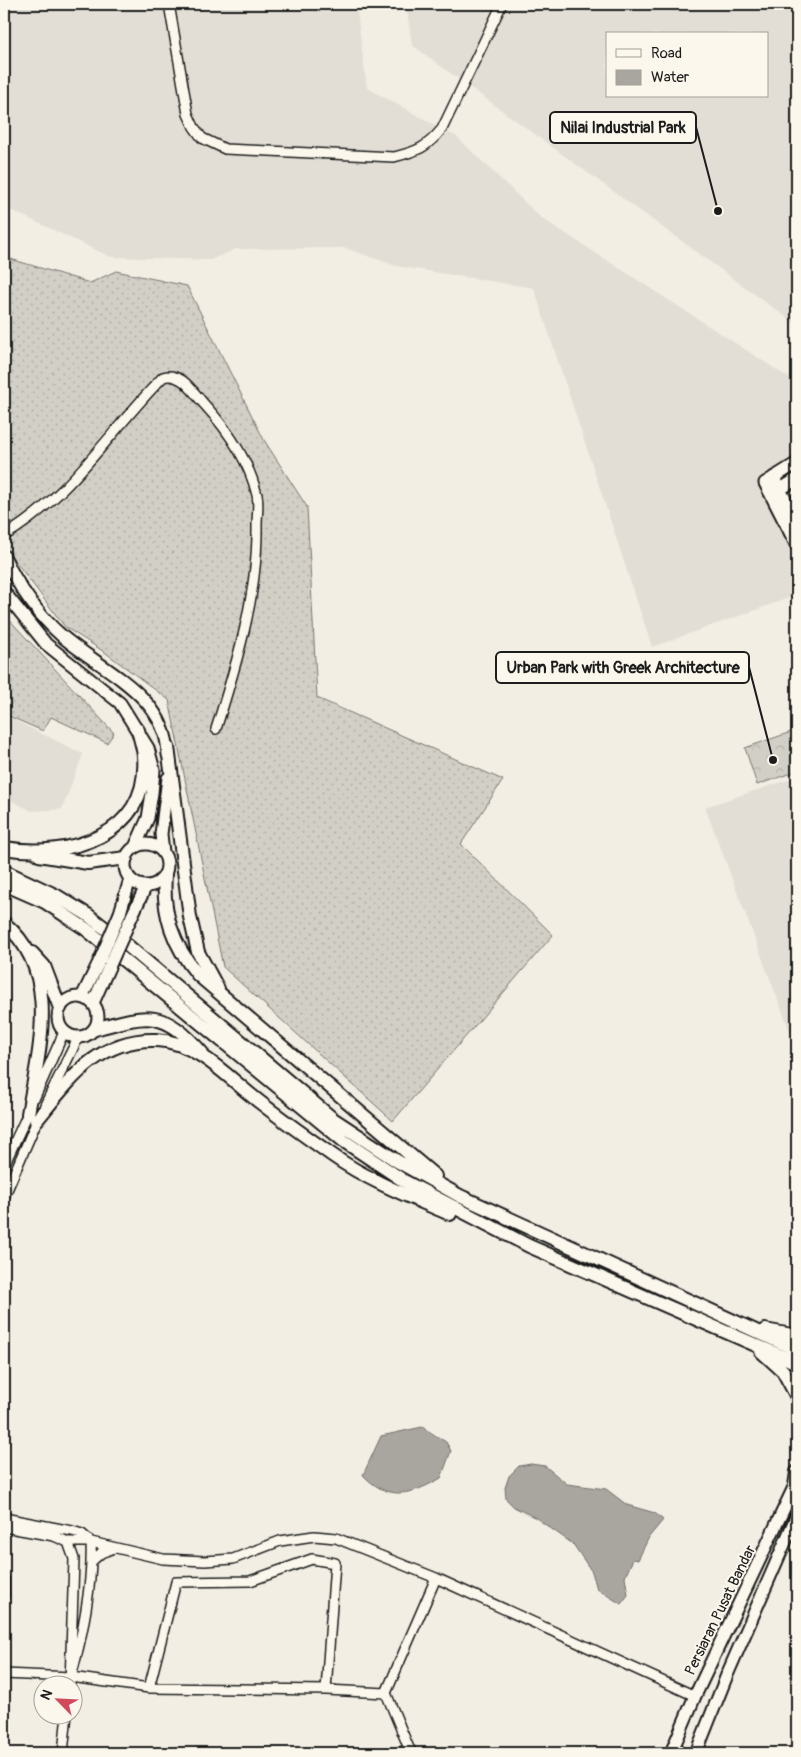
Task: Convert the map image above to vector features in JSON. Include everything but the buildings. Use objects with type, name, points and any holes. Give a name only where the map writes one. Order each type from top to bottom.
[{"type":"highway","points":[[17,850],[76,847],[95,841],[111,830],[127,815],[138,796],[142,778],[144,756],[138,730]]},
{"type":"highway","points":[[168,747],[190,917],[198,952],[222,997]]},
{"type":"highway","points":[[4,848],[88,863],[126,858]]},
{"type":"highway","points":[[4,871],[49,892],[88,915],[333,1119],[396,1161],[460,1196],[743,1331],[797,1363]]},
{"type":"highway","points":[[165,875],[163,895],[173,938],[186,960],[198,975],[460,1196]]},
{"type":"highway","points":[[4,884],[46,902],[86,929],[344,1140],[404,1181],[529,1246]]},
{"type":"highway","points":[[4,923],[44,966],[60,1008]]},
{"type":"highway","points":[[29,949],[42,997],[42,1026],[32,1118]]},
{"type":"highway","points":[[95,1029],[139,1018],[164,1020],[183,1031],[212,1064]]},
{"type":"highway","points":[[32,1118],[94,1057],[134,1042],[157,1040],[183,1046],[212,1064],[254,1098],[359,1173],[424,1203],[529,1246],[743,1331],[797,1350]]},
{"type":"highway","points":[[743,1331],[797,1336]]},
{"type":"highway","points":[[743,1331],[783,1371],[797,1397]]},
{"type":"highway","points":[[796,1484],[797,1472]]},
{"type":"main road","points":[[797,463],[769,480],[797,546]]},
{"type":"main road","points":[[775,492],[797,479]]},
{"type":"main road","points":[[775,492],[797,523]]},
{"type":"main road","points":[[4,556],[14,577],[61,635],[107,668],[148,703],[159,719],[168,747],[168,788],[161,834],[163,852],[167,863],[165,875],[157,884],[146,886],[130,880]]},
{"type":"main road","points":[[4,592],[46,644],[120,703],[148,748],[154,770],[148,818],[135,847],[126,858],[125,869],[130,880],[125,916]]},
{"type":"main road","points":[[135,847],[147,844],[153,845],[163,852]]},
{"type":"main road","points":[[93,1003],[82,997],[69,999],[60,1008],[58,1021],[64,1032],[78,1038],[90,1034],[95,1029],[98,1016],[93,1003],[104,963],[125,916],[146,886]]},
{"type":"main road","points":[[82,997],[104,963]]},
{"type":"main road","name":"Persiaran Pusat Bandar","points":[[671,1753],[695,1696],[796,1484]]},
{"type":"main road","name":"Persiaran Pusat Bandar","points":[[696,1753],[727,1676],[797,1515]]},
{"type":"street","points":[[169,4],[188,114],[194,128],[202,138],[214,145],[240,150],[394,157],[414,152],[428,145],[442,129],[502,4]]},
{"type":"street","points":[[4,536],[27,522],[64,489],[163,377],[170,374],[180,378],[225,427],[250,474],[257,496],[258,537],[253,584],[236,667],[216,729]]},
{"type":"street","points":[[4,1197],[64,1032]]},
{"type":"street","points":[[4,1165],[78,1038]]},
{"type":"street","points":[[4,1518],[72,1531],[82,1534],[91,1542],[92,1561],[73,1674]]},
{"type":"street","points":[[4,1528],[54,1536],[68,1542],[91,1542],[163,1559],[205,1561],[232,1558],[280,1541],[314,1536],[336,1538],[363,1547],[436,1578],[695,1696]]},
{"type":"street","points":[[68,1542],[74,1559],[71,1674]]},
{"type":"street","points":[[92,1561],[101,1553],[114,1548]]},
{"type":"street","points":[[149,1688],[176,1582],[250,1581],[312,1559],[335,1563],[326,1690]]},
{"type":"street","points":[[397,1753],[411,1751],[386,1693],[436,1578]]},
{"type":"street","points":[[4,1579],[4,1597]]},
{"type":"street","points":[[4,1674],[32,1677]]},
{"type":"street","points":[[82,1682],[149,1688],[326,1690],[386,1693]]},
{"type":"street","points":[[63,1753],[66,1724]]},
{"type":"shaded area","points":[[4,4],[356,4],[367,88],[457,137],[540,217],[797,383],[797,595],[652,647],[534,288],[396,266],[345,248],[236,249],[210,260],[111,257],[4,207]]},
{"type":"shaded area","points":[[406,4],[797,4],[797,325],[412,45]]},
{"type":"shaded area","points":[[4,715],[83,754],[62,809],[32,811],[4,797]]},
{"type":"shaded area","points":[[797,777],[797,1033],[789,1029],[705,807]]},
{"type":"green space","points":[[4,257],[90,283],[116,271],[187,286],[264,440],[307,507],[317,698],[503,780],[461,844],[553,935],[393,1121],[223,967],[169,700],[106,653],[65,627],[4,546]]},
{"type":"green space","points":[[4,614],[114,733],[107,743],[51,717],[43,731],[4,714]]},
{"type":"green space","points":[[797,730],[797,771],[757,785],[745,748]]},
{"type":"water","points":[[422,1427],[446,1442],[451,1451],[441,1478],[410,1492],[401,1493],[382,1489],[363,1475],[381,1436]]},
{"type":"water","points":[[531,1464],[545,1466],[567,1484],[606,1489],[627,1505],[655,1513],[663,1520],[649,1537],[638,1560],[633,1559],[625,1577],[628,1595],[621,1604],[597,1589],[592,1572],[573,1544],[536,1518],[514,1507],[506,1499],[505,1488],[509,1476],[519,1466]]},
{"type":"place","name":"Nilai Industrial Park","points":[[718,211]]},
{"type":"place","name":"Urban Park with Greek Architecture","points":[[773,760]]}]
